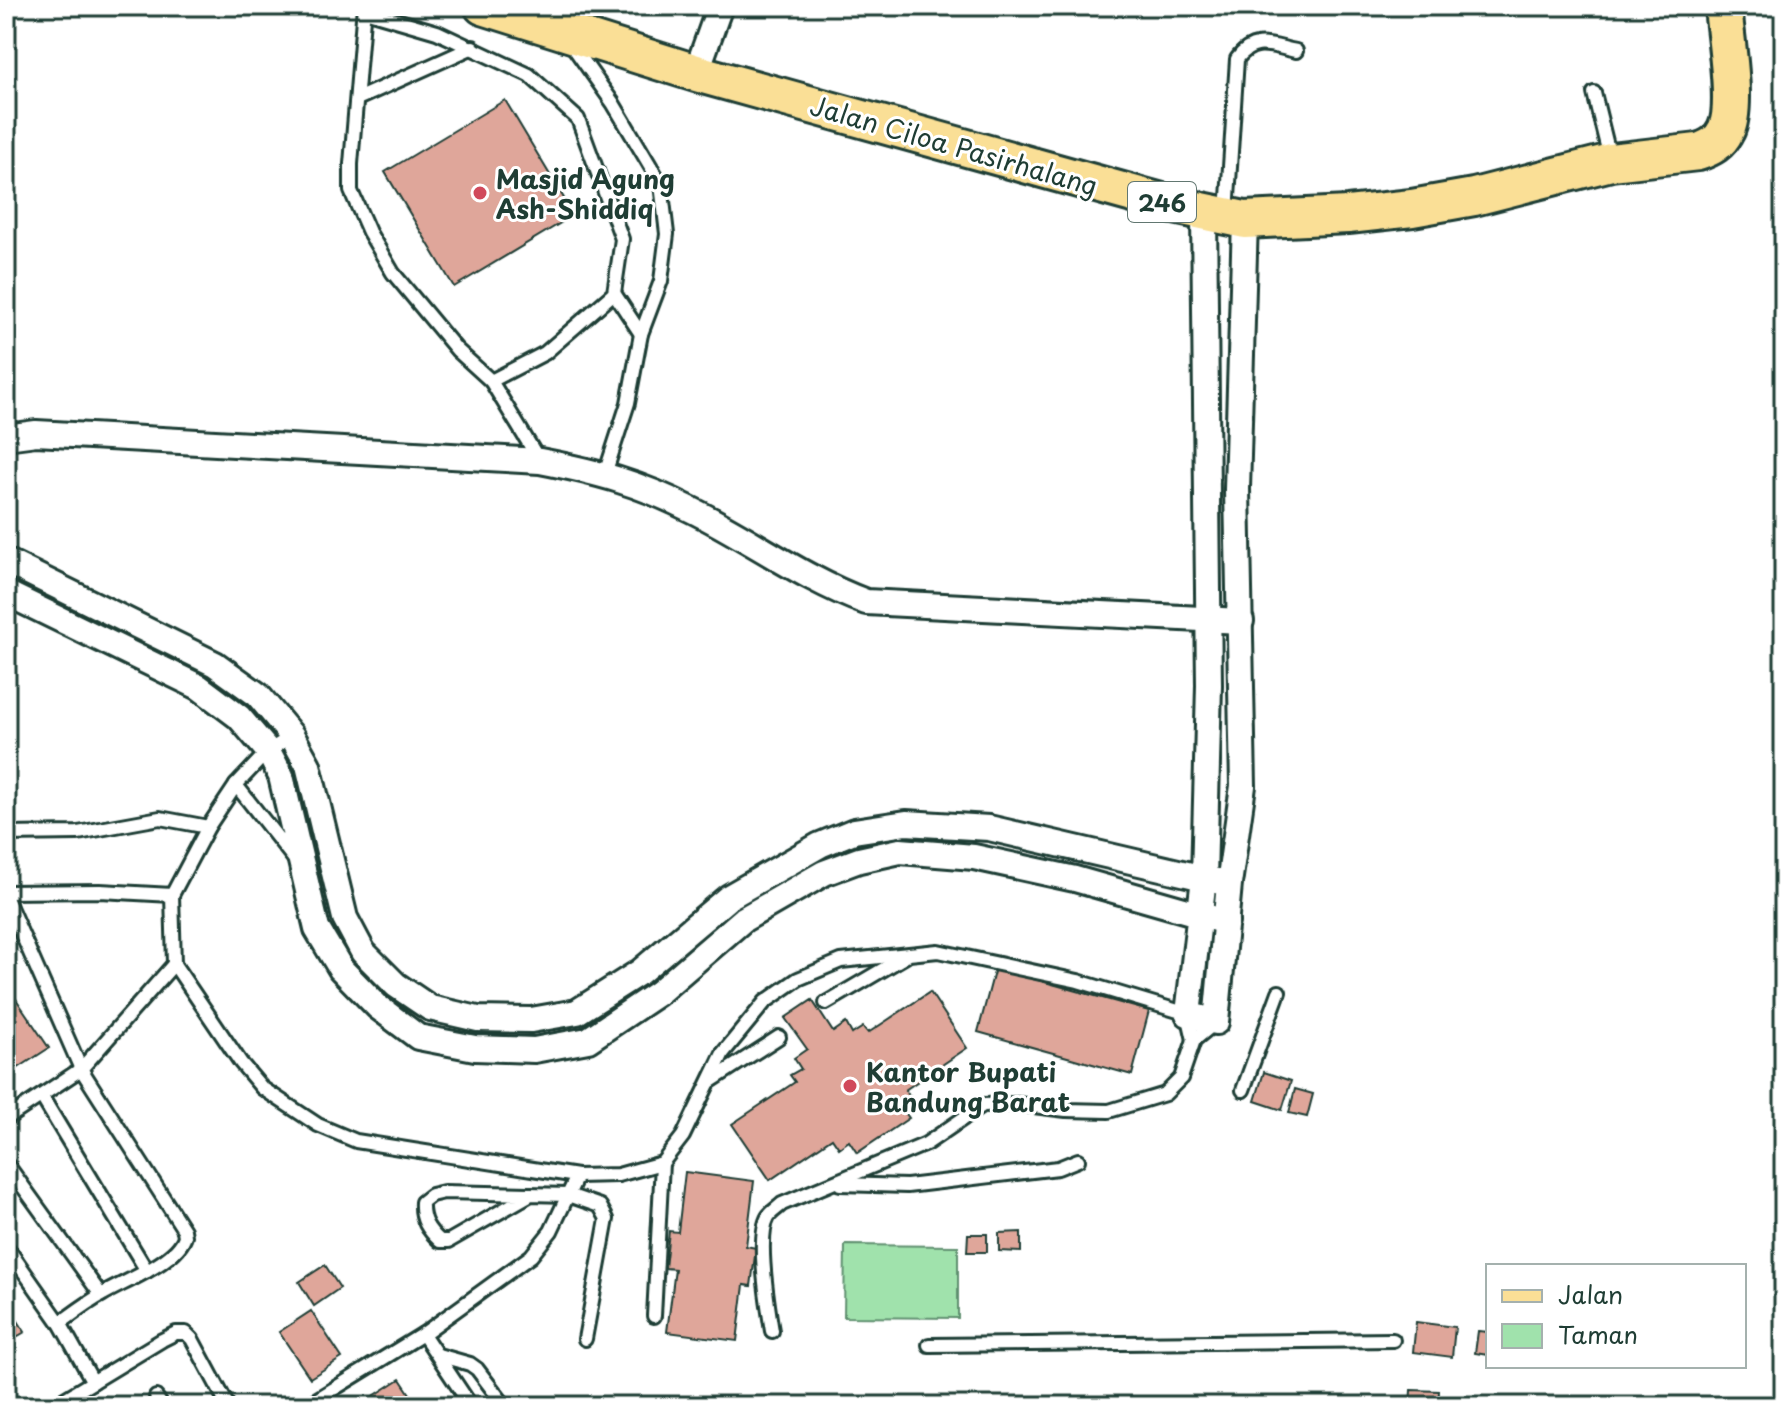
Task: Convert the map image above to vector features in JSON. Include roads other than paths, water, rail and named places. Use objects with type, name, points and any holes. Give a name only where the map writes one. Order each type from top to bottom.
[{"type":"main road","name":"Jalan Ciloa Pasirhalang","points":[[483,6],[567,20],[696,73],[1225,216],[1294,220],[1412,208],[1474,197],[1611,162],[1711,148],[1726,130],[1730,105],[1723,6]]},
{"type":"street","points":[[696,73],[720,6]]},
{"type":"street","points":[[1225,216],[1237,489],[1243,786],[1229,884],[1216,1022],[1188,1014],[1204,878],[1208,619],[1225,216]]},
{"type":"street","points":[[6,437],[36,433],[540,461],[629,482],[693,510],[833,590],[866,602],[1241,621]]},
{"type":"street","points":[[6,561],[215,664],[258,695],[292,736],[308,765],[345,918],[363,952],[396,985],[430,1008],[478,1019],[531,1020],[577,1012],[640,972],[729,897],[820,845],[854,831],[906,823],[989,828],[1229,884]]},
{"type":"street","points":[[6,593],[199,687],[239,717],[268,751],[281,776],[317,929],[341,969],[378,1007],[418,1037],[475,1048],[534,1050],[588,1040],[658,993],[744,919],[824,873],[859,860],[900,851],[988,860],[1075,879],[1226,922]]},
{"type":"lane","points":[[491,381],[545,353],[614,293],[622,239],[578,119],[529,75],[437,32],[364,8],[351,191],[369,232],[393,273],[457,350],[491,381],[540,461]]},
{"type":"lane","points":[[567,20],[661,184],[667,234],[661,281],[641,334],[628,403],[605,474]]},
{"type":"lane","points":[[1225,216],[1237,59],[1244,49],[1256,43],[1296,51]]},
{"type":"lane","points":[[357,99],[473,47]]},
{"type":"lane","points":[[1594,93],[1611,162]]},
{"type":"lane","points":[[614,293],[641,334]]},
{"type":"lane","points":[[292,736],[268,751],[236,785],[208,827],[172,895],[174,964],[241,1063],[262,1088],[318,1125],[356,1141],[577,1176],[618,1175],[662,1163]]},
{"type":"lane","points":[[236,785],[298,865],[303,867]]},
{"type":"lane","points":[[6,834],[78,833],[160,818],[208,827]]},
{"type":"lane","points":[[6,892],[100,891],[172,895]]},
{"type":"lane","points":[[6,898],[81,1069],[184,1230],[183,1243],[147,1271],[101,1295],[60,1323]]},
{"type":"lane","points":[[654,1316],[662,1163],[683,1136],[723,1053],[765,1002],[798,979],[841,961],[938,951],[1078,981],[1188,1014],[1194,1040]]},
{"type":"lane","points":[[826,1003],[909,954]]},
{"type":"lane","points":[[6,1119],[81,1069],[174,964]]},
{"type":"lane","points":[[1243,1090],[1279,992]]},
{"type":"lane","points":[[772,1331],[765,1282],[764,1233],[768,1217],[782,1204],[926,1144],[983,1105],[1017,1104],[1109,1111],[1165,1094],[1181,1078],[1194,1040],[1216,1022]]},
{"type":"lane","points":[[708,1083],[779,1037]]},
{"type":"lane","points":[[42,1097],[147,1271]]},
{"type":"lane","points":[[832,1183],[907,1186],[1058,1168],[1078,1160]]},
{"type":"lane","points":[[6,1163],[101,1295]]},
{"type":"lane","points":[[306,1406],[423,1334],[531,1256],[551,1231],[577,1176]]},
{"type":"lane","points":[[531,1194],[449,1241],[440,1241],[428,1230],[421,1214],[422,1202],[431,1195],[444,1192],[531,1194],[568,1195],[600,1206],[607,1219],[585,1339]]},
{"type":"lane","points":[[6,1246],[60,1323],[93,1382]]},
{"type":"lane","points":[[53,1406],[176,1333],[186,1333],[192,1339],[228,1406]]},
{"type":"lane","points":[[423,1334],[471,1406]]},
{"type":"lane","points":[[929,1345],[1393,1340]]},
{"type":"lane","points":[[438,1355],[477,1369],[505,1406]]},
{"type":"place","name":"Masjid Agung Ash-Shiddiq","points":[[480,193]]},
{"type":"place","name":"Kantor Bupati Bandung Barat","points":[[850,1086]]}]
